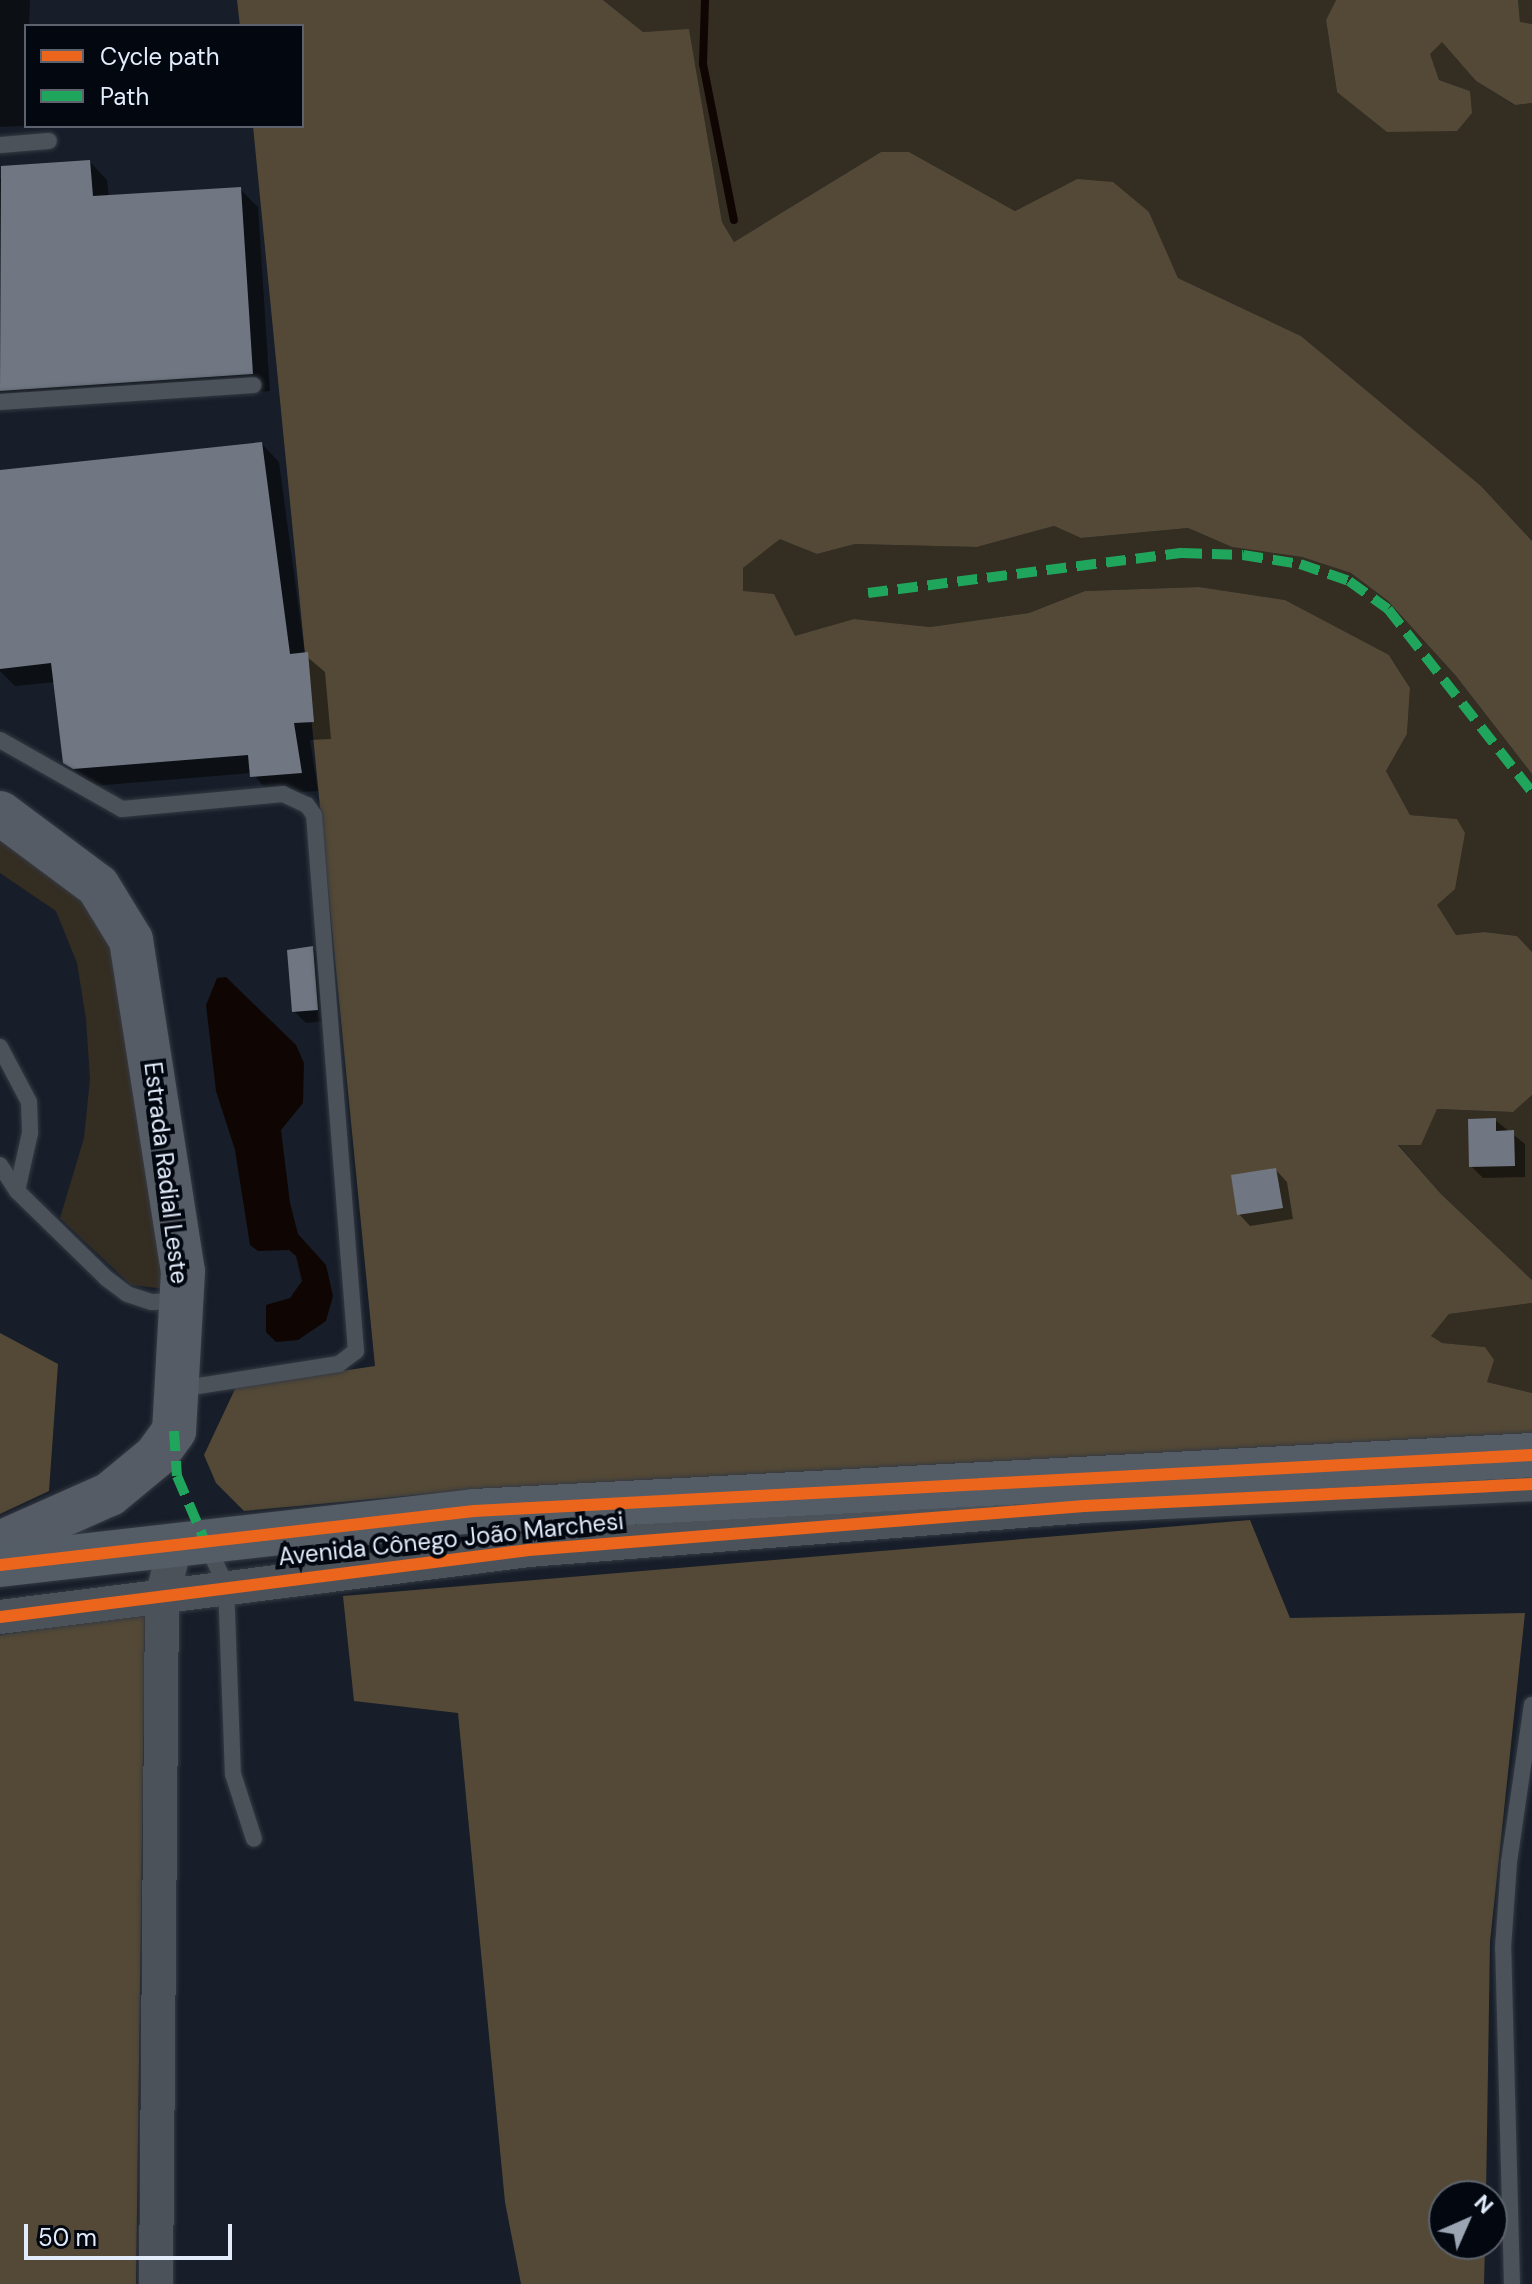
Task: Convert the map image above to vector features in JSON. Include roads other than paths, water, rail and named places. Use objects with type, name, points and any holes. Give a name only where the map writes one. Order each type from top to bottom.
[{"type":"main road","points":[[0,1565],[190,1541],[490,1510],[1532,1455]]},
{"type":"street","name":"Estrada Radial Leste","points":[[0,813],[98,886],[131,940],[183,1271],[179,1389],[174,1431],[134,1477],[110,1494],[0,1543]]},
{"type":"street","name":"Avenida Cônego João Marchesi","points":[[0,1617],[162,1597],[226,1585],[529,1550],[1084,1506],[1532,1484]]},
{"type":"street","points":[[156,2284],[162,1597],[190,1541]]},
{"type":"lane","points":[[0,145],[49,141]]},
{"type":"lane","points":[[0,402],[253,385]]},
{"type":"lane","points":[[0,740],[122,809],[283,794],[307,805],[314,815],[356,1351],[339,1364],[179,1389]]},
{"type":"lane","points":[[0,1047],[29,1102],[30,1133],[17,1191]]},
{"type":"lane","points":[[0,1165],[17,1191],[127,1294],[152,1302],[182,1301]]},
{"type":"lane","points":[[190,1541],[226,1585],[233,1774],[254,1839]]},
{"type":"lane","points":[[1512,2284],[1503,1948],[1509,1862],[1532,1705]]},
{"type":"waterway","points":[[705,0],[703,64],[734,220]]}]
